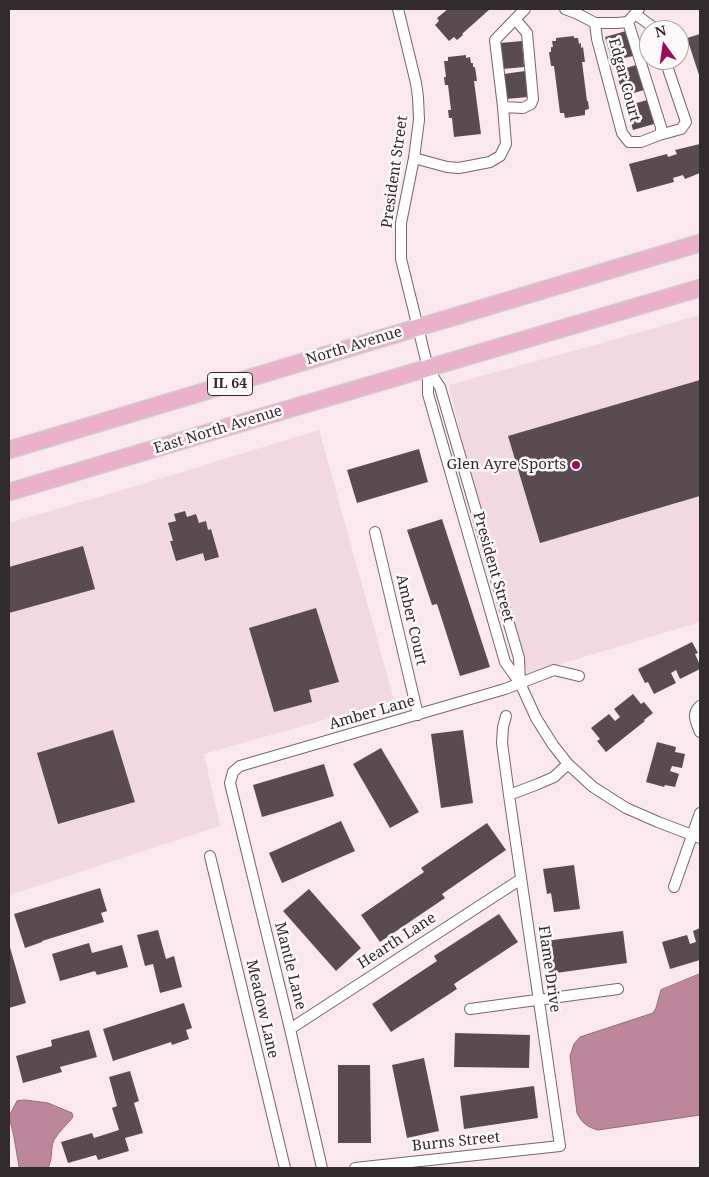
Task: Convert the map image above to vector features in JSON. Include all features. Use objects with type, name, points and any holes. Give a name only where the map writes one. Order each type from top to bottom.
[{"type":"main road","name":"North Avenue","points":[[9,450],[700,243]]},
{"type":"main road","points":[[428,368],[700,288]]},
{"type":"main road","name":"East North Avenue","points":[[9,492],[428,368]]},
{"type":"street","name":"President Street","points":[[398,9],[418,97],[419,120],[414,158],[401,223],[400,240],[403,267],[428,368],[428,394],[505,662],[520,683],[536,718],[553,745],[568,764],[593,787],[626,808],[696,837]]},
{"type":"street","points":[[414,158],[447,167],[459,168],[490,162],[500,156],[506,144],[504,107],[495,40],[524,9]]},
{"type":"street","points":[[565,9],[595,24],[617,23],[634,15]]},
{"type":"street","name":"Edgar Court","points":[[595,24],[597,39],[622,133],[629,142],[640,142],[659,135],[661,126],[634,15]]},
{"type":"street","points":[[504,107],[523,108],[531,104],[533,99],[527,33],[515,19]]},
{"type":"street","points":[[659,135],[681,129],[686,122],[668,70]]},
{"type":"street","name":"President Street","points":[[428,368],[440,387],[519,658],[520,683]]},
{"type":"street","name":"Amber Court","points":[[375,532],[418,715]]},
{"type":"street","name":"Amber Lane","points":[[233,772],[240,766],[505,689],[554,670],[579,676]]},
{"type":"street","points":[[700,706],[694,716],[700,732]]},
{"type":"street","name":"Flame Drive","points":[[506,716],[502,743],[560,1146]]},
{"type":"street","points":[[509,795],[554,776],[568,764]]},
{"type":"street","name":"Mantle Lane","points":[[233,772],[230,783],[322,1168]]},
{"type":"street","points":[[674,888],[696,837],[700,813]]},
{"type":"street","name":"Meadow Lane","points":[[210,856],[285,1168]]},
{"type":"street","name":"Hearth Lane","points":[[290,1028],[521,879]]},
{"type":"street","points":[[470,1009],[618,989]]},
{"type":"street","name":"Burns Street","points":[[355,1168],[560,1146]]},
{"type":"shaded area","points":[[700,315],[700,622],[524,675],[480,515],[449,385]]},
{"type":"shaded area","points":[[319,430],[394,700],[204,754],[220,826],[9,895],[9,523]]},
{"type":"shaded area","points":[[700,974],[700,1115],[598,1130],[585,1124],[577,1113],[570,1056],[574,1044],[580,1037],[653,1013],[661,990]]},
{"type":"shaded area","points":[[25,1100],[48,1103],[72,1113],[73,1117],[54,1140],[48,1168],[19,1167],[9,1116],[17,1101]]},
{"type":"building","points":[[448,9],[490,9],[457,40],[454,37],[449,41],[435,25],[439,21],[437,18]]},
{"type":"building","points":[[626,31],[633,56],[612,61],[605,37]]},
{"type":"building","points":[[700,34],[700,78],[689,44],[689,37]]},
{"type":"building","points":[[574,36],[574,38],[578,38],[579,44],[581,43],[581,48],[583,47],[585,62],[582,62],[589,109],[585,110],[585,115],[565,118],[564,113],[560,113],[554,66],[551,66],[549,52],[551,52],[551,47],[553,47],[552,41],[556,41],[556,38]]},
{"type":"building","points":[[522,41],[524,67],[503,69],[500,43]]},
{"type":"building","points":[[466,55],[466,58],[470,57],[473,67],[475,67],[477,81],[474,81],[481,134],[454,137],[452,118],[449,118],[448,110],[451,110],[448,85],[445,85],[444,61],[448,61],[448,57]]},
{"type":"building","points":[[636,65],[644,90],[623,96],[616,71]]},
{"type":"building","points":[[525,71],[528,97],[506,99],[504,74]]},
{"type":"building","points":[[647,100],[654,124],[633,130],[626,106]]},
{"type":"building","points":[[700,144],[700,173],[685,179],[683,175],[673,178],[674,182],[637,192],[629,164],[667,154],[668,157],[677,154],[675,150]]},
{"type":"building","points":[[700,380],[700,496],[540,543],[508,436]]},
{"type":"building","points":[[419,449],[428,482],[357,503],[347,470]]},
{"type":"building","points":[[185,511],[187,517],[196,514],[199,523],[206,521],[208,530],[211,529],[219,557],[205,561],[203,553],[176,561],[170,541],[173,541],[168,523],[176,521],[174,514]]},
{"type":"building","points":[[442,519],[490,667],[460,676],[437,604],[432,605],[407,530]]},
{"type":"building","points":[[83,546],[95,589],[9,613],[9,567]]},
{"type":"building","points":[[316,608],[339,682],[309,690],[312,702],[274,712],[249,628]]},
{"type":"building","points":[[692,642],[698,653],[695,654],[700,669],[680,679],[676,670],[671,673],[676,683],[654,694],[648,682],[645,683],[638,669]]},
{"type":"building","points":[[633,694],[641,704],[644,702],[653,713],[606,752],[597,741],[600,739],[591,728],[609,714],[615,721],[620,717],[614,709]]},
{"type":"building","points":[[113,730],[135,802],[58,824],[37,753]]},
{"type":"building","points":[[463,730],[473,803],[441,808],[431,734]]},
{"type":"building","points":[[657,742],[676,747],[675,752],[685,754],[682,768],[672,766],[670,771],[679,774],[675,787],[665,785],[664,787],[646,782]]},
{"type":"building","points":[[381,748],[419,812],[390,828],[353,764]]},
{"type":"building","points":[[324,764],[334,796],[262,817],[253,785]]},
{"type":"building","points":[[341,821],[355,851],[282,883],[269,853]]},
{"type":"building","points":[[487,823],[506,850],[442,894],[445,898],[380,942],[361,915],[424,872],[421,868]]},
{"type":"building","points":[[574,865],[580,909],[554,912],[551,893],[547,894],[543,869]]},
{"type":"building","points":[[100,888],[107,911],[101,913],[104,922],[25,948],[14,914]]},
{"type":"building","points":[[309,889],[361,948],[336,971],[283,911]]},
{"type":"building","points":[[499,914],[518,942],[454,984],[457,989],[391,1032],[372,1004],[437,961],[434,956]]},
{"type":"building","points":[[700,928],[700,960],[670,969],[662,942],[687,935],[690,944],[696,942],[693,931]]},
{"type":"building","points":[[158,930],[166,959],[174,956],[182,987],[160,993],[153,964],[145,966],[137,935]]},
{"type":"building","points":[[623,931],[627,963],[549,974],[545,941]]},
{"type":"building","points":[[89,943],[92,953],[122,945],[128,967],[97,975],[95,971],[60,981],[52,954]]},
{"type":"building","points":[[9,944],[26,1003],[9,1008]]},
{"type":"building","points":[[184,1003],[192,1028],[186,1030],[189,1039],[172,1045],[171,1042],[113,1061],[103,1029]]},
{"type":"building","points":[[89,1030],[97,1057],[60,1067],[62,1072],[23,1083],[16,1056],[52,1046],[51,1040]]},
{"type":"building","points":[[455,1033],[530,1035],[529,1068],[454,1067]]},
{"type":"building","points":[[424,1058],[439,1131],[407,1138],[392,1065]]},
{"type":"building","points":[[338,1065],[370,1065],[371,1143],[338,1143]]},
{"type":"building","points":[[130,1071],[139,1101],[134,1103],[143,1133],[125,1138],[129,1151],[98,1160],[96,1155],[68,1163],[61,1142],[92,1133],[94,1138],[119,1130],[112,1108],[117,1106],[109,1077]]},
{"type":"building","points":[[534,1086],[538,1118],[464,1129],[460,1096]]},
{"type":"place","name":"Glen Ayre Sports","points":[[576,465]]}]
